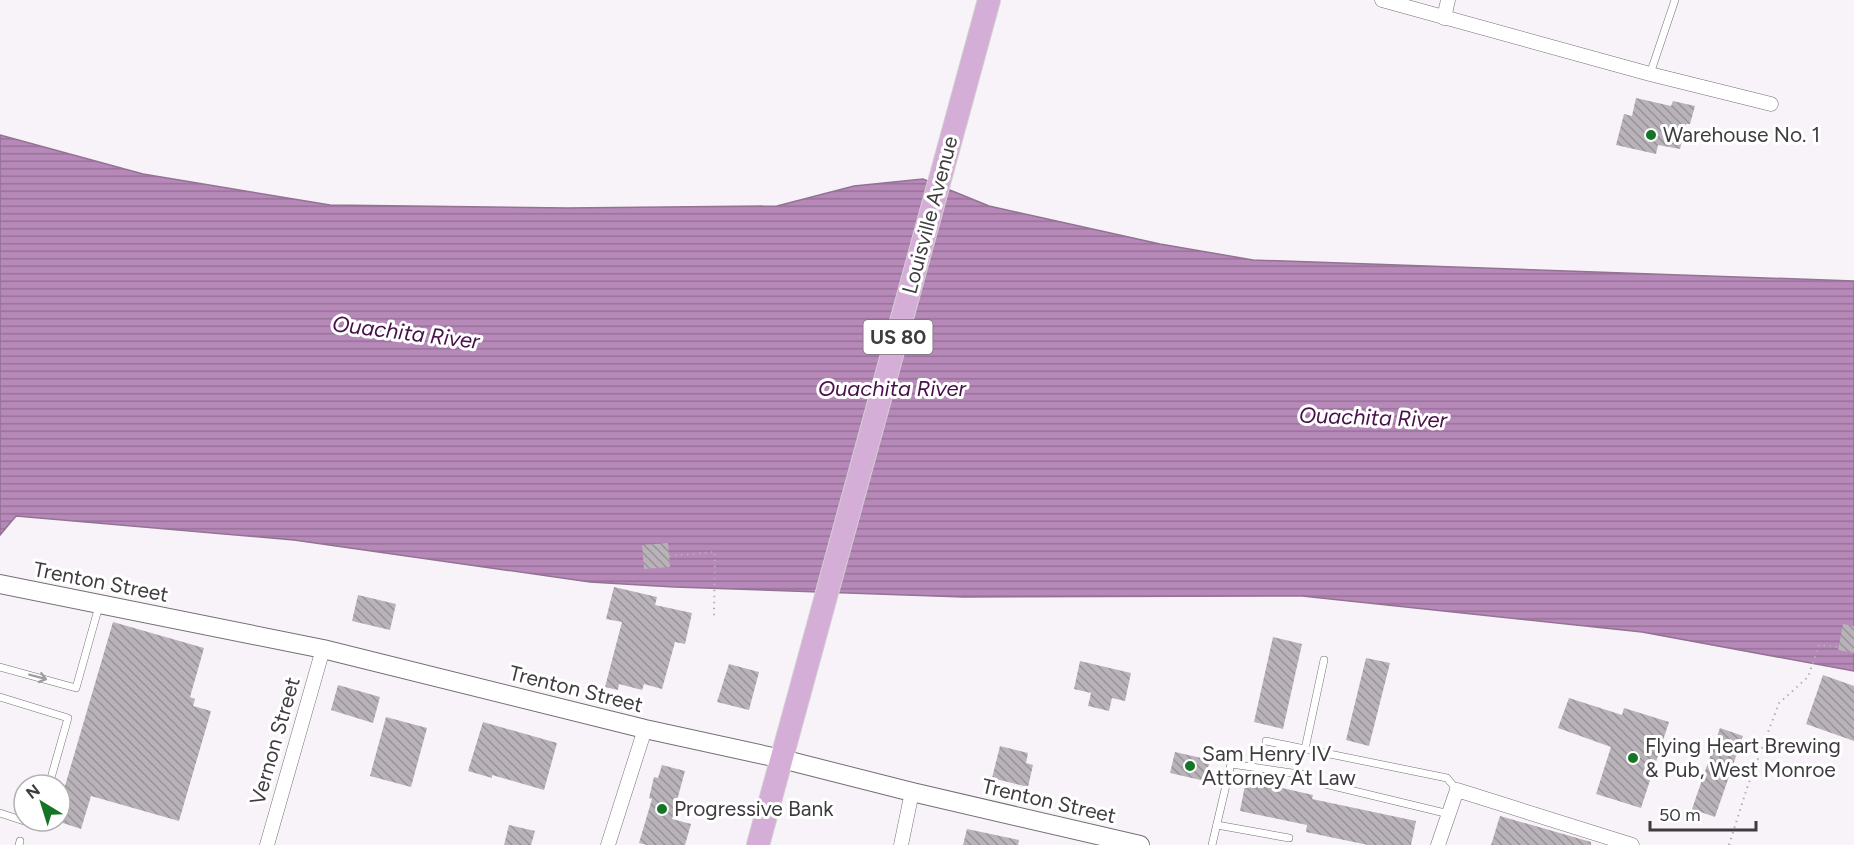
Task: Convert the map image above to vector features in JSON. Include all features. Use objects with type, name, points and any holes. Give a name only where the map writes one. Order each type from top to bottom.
[{"type":"main road","name":"Louisville Avenue","points":[[782,759],[989,0]]},
{"type":"main road","name":"US 80","points":[[758,845],[782,759]]},
{"type":"street","points":[[1382,0],[1650,74],[1771,104]]},
{"type":"street","points":[[1444,18],[1448,0]]},
{"type":"street","name":"Trenton Street","points":[[1,590],[100,604],[323,649],[645,729],[782,759],[1140,845]]},
{"type":"street","name":"Vernon Street","points":[[267,845],[323,649]]},
{"type":"street","points":[[609,845],[645,729]]},
{"type":"street","points":[[1438,845],[1457,790],[1632,845]]},
{"type":"street","points":[[901,845],[912,792]]},
{"type":"lane","points":[[1650,74],[1676,0]]},
{"type":"lane","points":[[0,667],[76,688],[100,604]]},
{"type":"lane","points":[[1305,749],[1324,660]]},
{"type":"lane","points":[[0,697],[68,718],[52,773]]},
{"type":"lane","points":[[1266,741],[1447,778],[1457,790]]},
{"type":"lane","points":[[1212,845],[1231,764],[1306,775]]},
{"type":"lane","points":[[1325,784],[1449,814]]},
{"type":"lane","points":[[1217,825],[1289,838]]},
{"type":"path","points":[[669,556],[715,552],[714,616]]},
{"type":"path","points":[[1729,845],[1747,788],[1779,703],[1808,677],[1819,645],[1839,647]]},
{"type":"water","name":"Ouachita River","points":[[0,135],[143,174],[330,205],[567,208],[777,206],[854,186],[923,179],[989,206],[1160,244],[1253,260],[1854,281],[1854,671],[1642,632],[1302,596],[963,597],[674,587],[590,582],[294,540],[16,516],[0,535]]},
{"type":"building","name":"Warehouse No. 1","points":[[1636,98],[1671,106],[1673,101],[1695,106],[1690,124],[1686,124],[1680,149],[1658,145],[1656,154],[1616,145],[1624,114],[1632,116]]},
{"type":"building","points":[[668,543],[670,567],[644,569],[642,545]]},
{"type":"building","points":[[614,587],[657,597],[655,605],[692,613],[685,644],[675,642],[662,689],[644,684],[642,690],[619,684],[618,690],[605,687],[622,622],[606,619]]},
{"type":"building","points":[[358,595],[396,604],[390,630],[352,621]]},
{"type":"building","points":[[113,622],[204,648],[190,697],[195,699],[193,706],[211,711],[179,821],[91,796],[81,829],[72,826],[72,773],[69,773]]},
{"type":"building","points":[[1843,624],[1854,626],[1854,653],[1838,650]]},
{"type":"building","points":[[1273,637],[1302,644],[1283,729],[1254,722]]},
{"type":"building","points":[[1366,658],[1390,663],[1369,746],[1346,740]]},
{"type":"building","points":[[1080,661],[1131,673],[1125,701],[1112,698],[1109,711],[1088,706],[1091,693],[1074,689]]},
{"type":"building","points":[[729,664],[759,672],[749,710],[717,702]]},
{"type":"building","points":[[1823,675],[1854,686],[1854,741],[1806,724]]},
{"type":"building","points":[[338,685],[380,697],[373,723],[331,710]]},
{"type":"building","name":"Flying Heart Brewing & Pub, West Monroe","points":[[1569,698],[1622,715],[1624,708],[1669,722],[1641,808],[1596,794],[1611,747],[1558,728]]},
{"type":"building","points":[[386,717],[427,728],[411,787],[370,776]]},
{"type":"building","points":[[483,722],[557,743],[544,790],[492,775],[492,778],[468,771]]},
{"type":"building","points":[[1720,728],[1743,736],[1715,817],[1692,809]]},
{"type":"building","points":[[1000,746],[1028,753],[1026,763],[1033,765],[1028,787],[992,778]]},
{"type":"building","name":"Sam Henry IV Attorney At Law","points":[[1175,752],[1210,760],[1205,781],[1170,773]]},
{"type":"building","name":"Progressive Bank","points":[[662,765],[685,771],[672,819],[691,824],[685,845],[639,843],[652,799],[649,798],[654,777],[658,778]]},
{"type":"building","points":[[1246,780],[1313,795],[1312,799],[1416,821],[1411,845],[1368,845],[1306,832],[1307,825],[1240,811]]},
{"type":"building","points":[[1500,816],[1591,842],[1591,845],[1491,845]]},
{"type":"building","points":[[509,825],[535,831],[531,845],[504,845]]},
{"type":"building","points":[[967,829],[1019,840],[1018,845],[963,845]]},
{"type":"place","name":"Warehouse No. 1","points":[[1651,135]]},
{"type":"place","name":"Flying Heart Brewing & Pub, West Monroe","points":[[1633,758]]},
{"type":"place","name":"Sam Henry IV Attorney At Law","points":[[1190,766]]},
{"type":"place","name":"Progressive Bank","points":[[662,809]]}]
